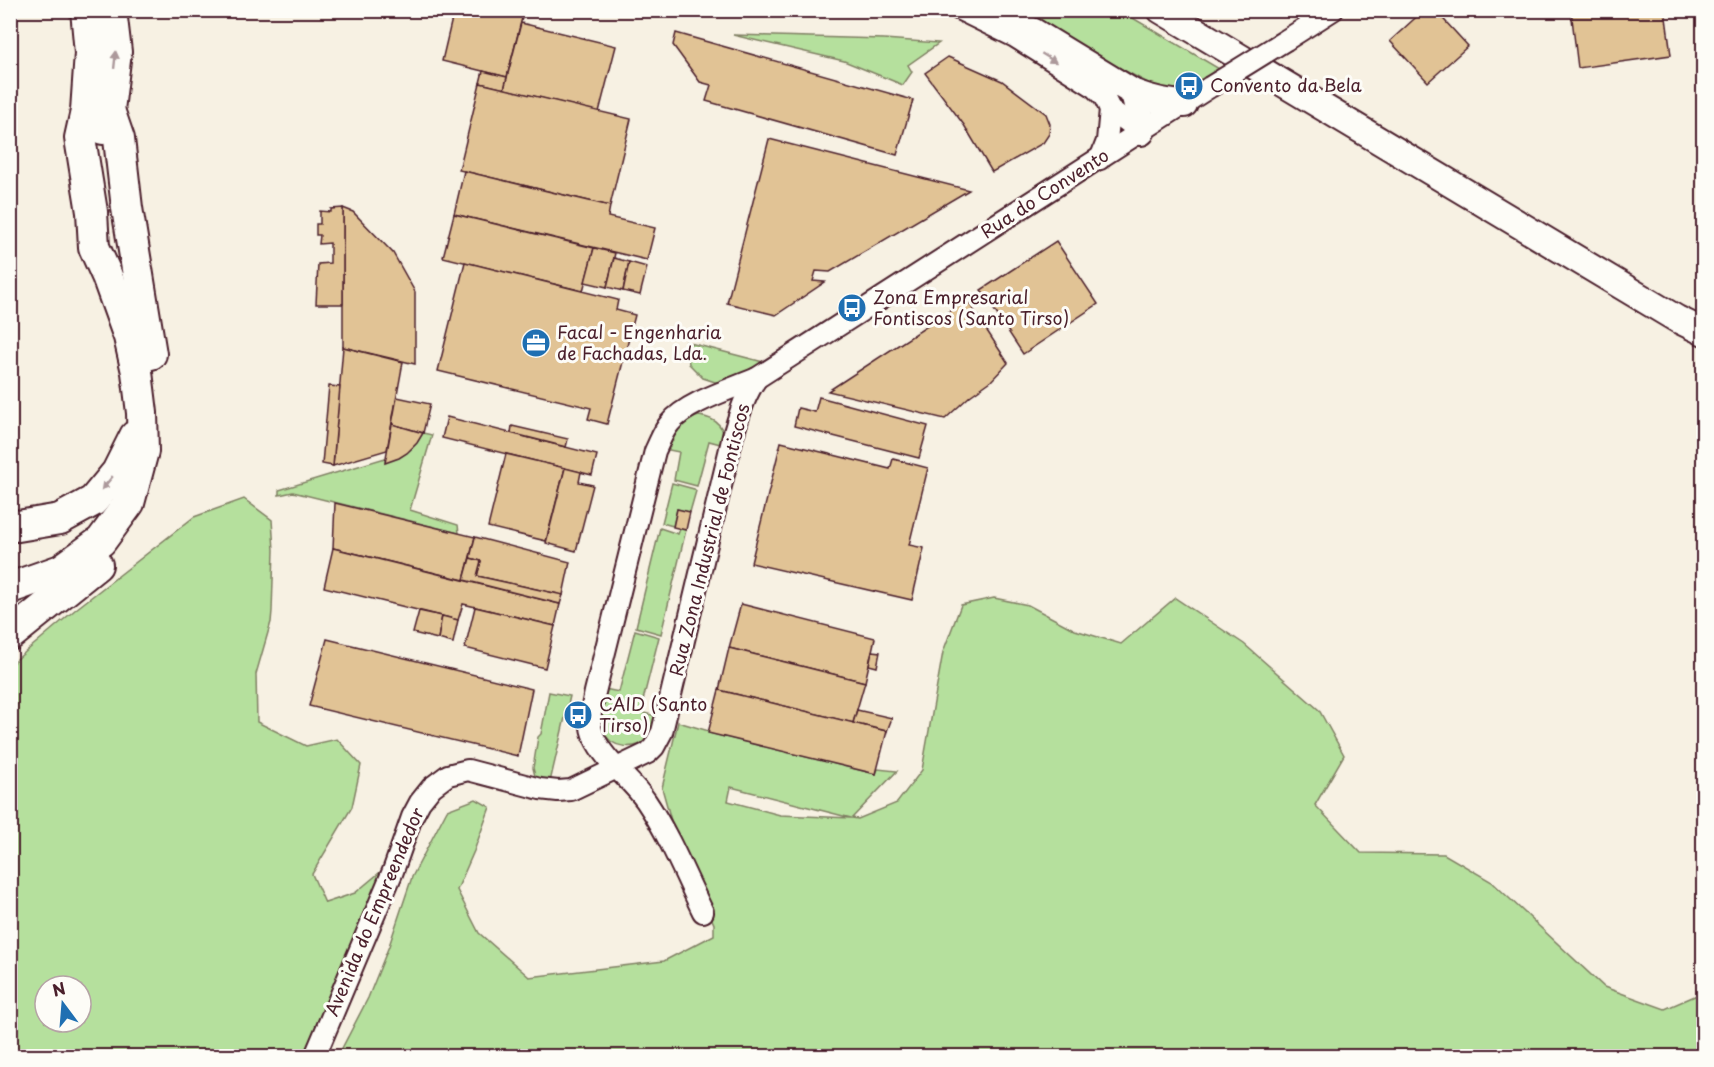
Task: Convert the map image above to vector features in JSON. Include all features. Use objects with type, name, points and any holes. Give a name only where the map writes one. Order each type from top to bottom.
[{"type":"highway","points":[[74,10],[75,19],[90,53]]},
{"type":"highway","points":[[10,635],[117,548],[148,494],[160,436],[155,378],[145,323],[129,297],[117,254],[103,127],[98,110],[86,10]]},
{"type":"highway","points":[[10,588],[61,570],[100,541],[129,502],[143,452],[142,413],[137,372],[129,337],[107,276],[92,140],[98,110],[116,52],[111,10]]},
{"type":"highway","points":[[10,524],[18,526],[60,519],[93,501],[117,472],[133,441],[142,413]]},
{"type":"highway","points":[[10,601],[75,584]]},
{"type":"main road","points":[[987,10],[1034,32],[1134,93],[1158,101],[1184,104]]},
{"type":"main road","points":[[1161,10],[1666,313],[1704,332]]},
{"type":"main road","points":[[1134,93],[1141,132]]},
{"type":"street","points":[[960,10],[1015,37],[1093,86],[1104,97],[1110,109],[1141,132]]},
{"type":"street","name":"Rua do Convento","points":[[757,378],[1331,11]]},
{"type":"street","points":[[1100,159],[1107,141],[1110,109]]},
{"type":"street","name":"Rua Zona Industrial de Fontiscos","points":[[757,378],[744,400],[733,436],[662,732],[648,753],[618,768],[602,750],[594,736],[591,715],[655,452],[662,435],[678,415],[704,400],[757,378]]},
{"type":"street","points":[[618,768],[646,801],[703,912]]},
{"type":"street","name":"Avenida do Empreendedor","points":[[315,1056],[393,871],[412,817],[432,787],[448,775],[468,770],[540,789],[571,790],[618,768]]},
{"type":"green space","points":[[1013,11],[1121,11],[1221,70],[1184,92],[1163,91]]},
{"type":"green space","points":[[733,35],[884,39],[939,43],[908,65],[912,72],[903,85],[844,61]]},
{"type":"green space","points":[[686,342],[767,363],[727,382],[715,382],[703,378],[689,364]]},
{"type":"green space","points":[[699,416],[719,424],[723,433],[724,445],[709,441],[697,486],[674,480],[679,452],[664,449],[682,424]]},
{"type":"green space","points":[[423,433],[432,435],[410,510],[458,525],[459,533],[293,492],[279,495],[279,490],[385,458],[385,462],[398,457],[408,452]]},
{"type":"green space","points":[[672,483],[696,491],[690,512],[677,509],[673,526],[662,523]]},
{"type":"green space","points":[[244,499],[272,520],[274,550],[272,611],[256,674],[257,722],[306,746],[337,739],[361,765],[352,807],[312,874],[325,903],[355,893],[391,863],[317,1032],[304,1056],[11,1056],[10,665],[76,609],[194,517]]},
{"type":"green space","points":[[660,528],[678,534],[680,529],[686,530],[661,634],[636,627]]},
{"type":"green space","points":[[994,598],[1028,605],[1075,630],[1121,644],[1175,598],[1244,644],[1319,710],[1344,755],[1315,805],[1361,853],[1444,854],[1492,882],[1604,987],[1665,1009],[1704,992],[1703,1056],[338,1056],[368,998],[389,946],[412,877],[447,810],[476,799],[490,807],[457,890],[479,933],[529,977],[664,961],[714,935],[714,924],[677,842],[662,788],[678,722],[709,731],[709,733],[876,774],[878,769],[897,771],[852,818],[858,819],[897,803],[922,770],[943,652],[961,605]],"holes":[[[731,787],[851,818],[780,815],[728,801]]]},
{"type":"green space","points":[[635,630],[659,637],[640,712],[656,716],[648,738],[636,745],[623,746],[606,737],[601,726],[600,710],[604,689],[619,692]]},
{"type":"green space","points":[[549,692],[570,696],[550,782],[536,780],[533,768]]},
{"type":"building","points":[[454,10],[524,10],[507,77],[442,61]]},
{"type":"building","points":[[1424,10],[1435,10],[1468,46],[1428,82],[1390,41]]},
{"type":"building","points":[[1571,10],[1665,10],[1671,55],[1578,68]]},
{"type":"building","points":[[521,23],[616,46],[599,112],[504,89]]},
{"type":"building","points":[[676,33],[913,100],[897,155],[706,101],[711,85],[700,82],[673,45]]},
{"type":"building","points":[[948,57],[1002,81],[1046,114],[1050,124],[1049,134],[1043,143],[992,172],[964,125],[925,73]]},
{"type":"building","points":[[483,71],[507,77],[504,89],[480,83]]},
{"type":"building","points":[[480,83],[631,119],[610,206],[459,170]]},
{"type":"building","points":[[769,139],[969,190],[830,272],[816,271],[813,281],[825,282],[776,315],[727,303]]},
{"type":"building","points":[[464,171],[610,206],[608,217],[655,228],[647,260],[454,214]]},
{"type":"building","points":[[343,208],[353,212],[393,253],[415,292],[415,364],[343,347]]},
{"type":"building","points":[[343,208],[343,304],[316,304],[318,264],[330,263],[330,243],[319,244],[320,235],[316,235],[316,224],[320,224],[320,211],[331,212],[331,209]]},
{"type":"building","points":[[454,214],[594,248],[583,291],[443,257]]},
{"type":"building","points":[[1056,241],[1098,304],[1023,354],[981,290]]},
{"type":"building","points":[[594,248],[615,253],[607,287],[585,282]]},
{"type":"building","points":[[614,258],[629,262],[623,291],[607,287]]},
{"type":"building","name":"Facal - Engenharia de Fachadas, Lda.","points":[[465,262],[618,300],[616,310],[635,315],[607,424],[588,419],[591,408],[438,371]]},
{"type":"building","points":[[629,262],[647,267],[640,295],[623,291]]},
{"type":"building","points":[[967,300],[1008,363],[991,381],[970,396],[945,419],[828,391]]},
{"type":"building","points":[[343,347],[403,362],[387,450],[333,466]]},
{"type":"building","points":[[329,386],[340,387],[333,466],[322,464]]},
{"type":"building","points":[[397,397],[430,404],[423,433],[392,424]]},
{"type":"building","points":[[819,397],[928,426],[919,458],[794,426],[798,408],[815,412]]},
{"type":"building","points":[[447,417],[597,455],[592,475],[442,438]]},
{"type":"building","points":[[392,424],[423,433],[407,453],[385,463]]},
{"type":"building","points":[[512,426],[568,439],[566,447],[511,433]]},
{"type":"building","points":[[781,442],[890,469],[893,459],[928,468],[909,545],[924,548],[912,600],[751,563]]},
{"type":"building","points":[[506,454],[565,468],[546,541],[488,527]]},
{"type":"building","points":[[565,468],[581,472],[579,482],[593,485],[576,551],[546,543]]},
{"type":"building","points":[[335,503],[475,537],[464,580],[333,548]]},
{"type":"building","points":[[677,509],[690,512],[686,530],[673,527]]},
{"type":"building","points":[[475,537],[570,562],[563,595],[477,576],[481,561],[470,558]]},
{"type":"building","points":[[333,548],[560,604],[555,626],[463,604],[458,620],[324,587]]},
{"type":"building","points":[[470,558],[481,561],[477,576],[563,595],[560,604],[464,580]]},
{"type":"building","points":[[741,604],[875,638],[865,682],[729,648]]},
{"type":"building","points":[[475,607],[555,626],[545,668],[465,648]]},
{"type":"building","points":[[419,611],[442,616],[438,639],[413,633]]},
{"type":"building","points":[[442,616],[458,620],[453,643],[438,639]]},
{"type":"building","points":[[327,639],[532,689],[518,756],[309,706]]},
{"type":"building","points":[[729,648],[865,682],[853,723],[719,690]]},
{"type":"building","points":[[872,651],[880,652],[877,667],[869,665]]},
{"type":"building","points":[[719,690],[887,731],[876,774],[708,733]]},
{"type":"building","points":[[857,710],[892,718],[887,731],[853,723]]},
{"type":"place","name":"Convento da Bela","points":[[1189,86]]},
{"type":"place","name":"Zona Empresarial Fontiscos (Santo Tirso)","points":[[852,308]]},
{"type":"place","name":"Facal - Engenharia de Fachadas, Lda.","points":[[536,343]]},
{"type":"place","name":"CAID (Santo Tirso)","points":[[578,715]]}]
